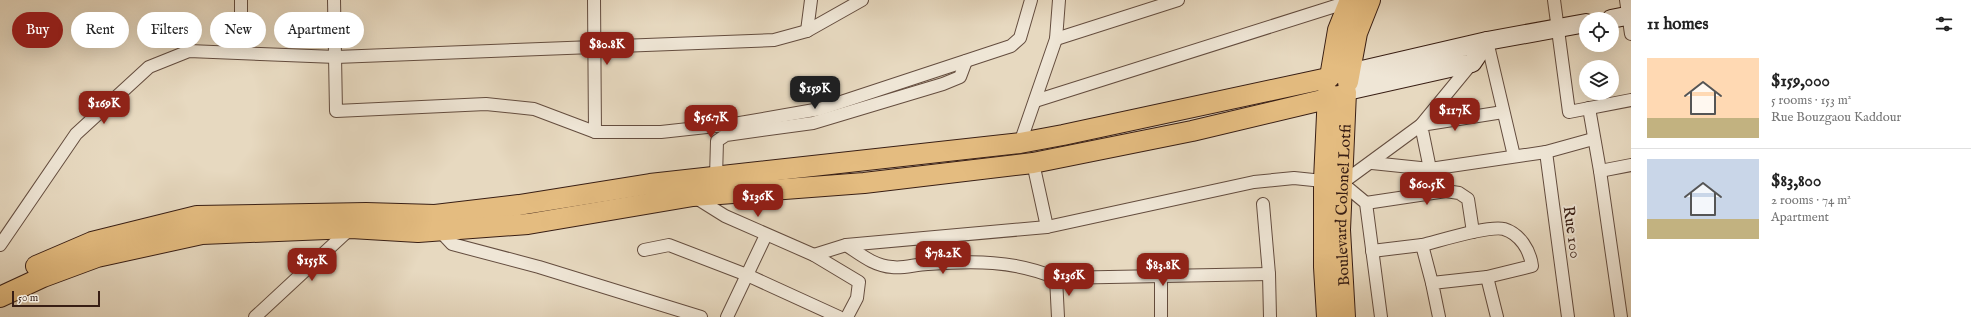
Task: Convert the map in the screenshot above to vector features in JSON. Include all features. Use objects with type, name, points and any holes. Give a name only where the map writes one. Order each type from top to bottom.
[{"type":"main road","name":"Boulevard Colonel Lotfi","points":[[1327,317],[1324,266],[1333,182],[1338,85],[1338,30],[1359,2]]},
{"type":"main road","points":[[0,282],[92,242],[197,216],[366,213],[437,223],[528,224],[693,196],[864,183],[1033,163],[1192,131],[1338,85],[1487,41],[1579,25]]},
{"type":"main road","points":[[0,298],[43,277],[97,257],[202,234],[351,228],[418,232],[437,223],[520,205],[650,184],[1020,143],[1338,85],[1472,63],[1487,41]]},
{"type":"main road","name":"Boulevard Colonel Lotfi","points":[[1333,182],[1340,230],[1345,317]]},
{"type":"street","points":[[241,0],[241,52]]},
{"type":"street","points":[[334,0],[336,111],[494,105],[534,109],[595,132],[662,132],[734,124],[820,109],[1011,46],[1020,38],[1030,0]]},
{"type":"street","points":[[594,0],[595,132]]},
{"type":"street","points":[[807,31],[811,0]]},
{"type":"street","points":[[0,245],[76,134],[149,66],[189,51],[336,57],[774,40],[807,31],[862,0]]},
{"type":"street","points":[[1020,143],[1056,39],[1059,0]]},
{"type":"street","points":[[1056,39],[1178,0]]},
{"type":"street","points":[[1554,0],[1569,112],[1631,100]]},
{"type":"street","points":[[1035,101],[1359,2]]},
{"type":"street","points":[[1624,13],[1631,34]]},
{"type":"street","points":[[1487,41],[1514,156]]},
{"type":"street","points":[[716,177],[717,141],[726,135],[813,123],[920,91],[960,77],[966,61]]},
{"type":"street","points":[[1333,182],[1372,163],[1421,125],[1472,63]]},
{"type":"street","points":[[1588,108],[1600,171],[1621,317]]},
{"type":"street","points":[[1421,125],[1503,112]]},
{"type":"street","points":[[1421,125],[1430,168]]},
{"type":"street","points":[[1372,163],[1430,168],[1546,152],[1593,139]]},
{"type":"street","name":"Rue 100","points":[[1546,152],[1568,317]]},
{"type":"street","points":[[1033,163],[1047,227]]},
{"type":"street","points":[[1600,171],[1631,165]]},
{"type":"street","points":[[814,255],[846,245],[1047,227],[1254,182],[1294,178],[1333,182],[1366,203],[1446,191],[1459,193],[1468,199],[1473,232]]},
{"type":"street","points":[[693,196],[725,216],[814,255],[859,282],[857,298],[847,317]]},
{"type":"street","points":[[1366,203],[1381,317]]},
{"type":"street","points":[[1263,204],[1269,274],[1270,317]]},
{"type":"street","points":[[437,223],[452,244],[539,267],[700,317]]},
{"type":"street","points":[[255,317],[351,228]]},
{"type":"street","points":[[1372,251],[1422,245],[1473,232],[1503,229],[1516,236],[1524,243],[1531,259],[1532,266],[1487,277],[1432,283]]},
{"type":"street","points":[[727,317],[766,235]]},
{"type":"street","points":[[644,250],[669,245],[747,274],[839,317]]},
{"type":"street","points":[[846,245],[871,261],[892,268],[927,264],[984,262],[1004,263],[1037,270],[1056,278],[1269,274]]},
{"type":"street","points":[[1422,245],[1439,317]]},
{"type":"street","points":[[1161,275],[1161,317]]},
{"type":"street","points":[[1487,277],[1497,317]]},
{"type":"street","points":[[1056,278],[1058,317]]}]
